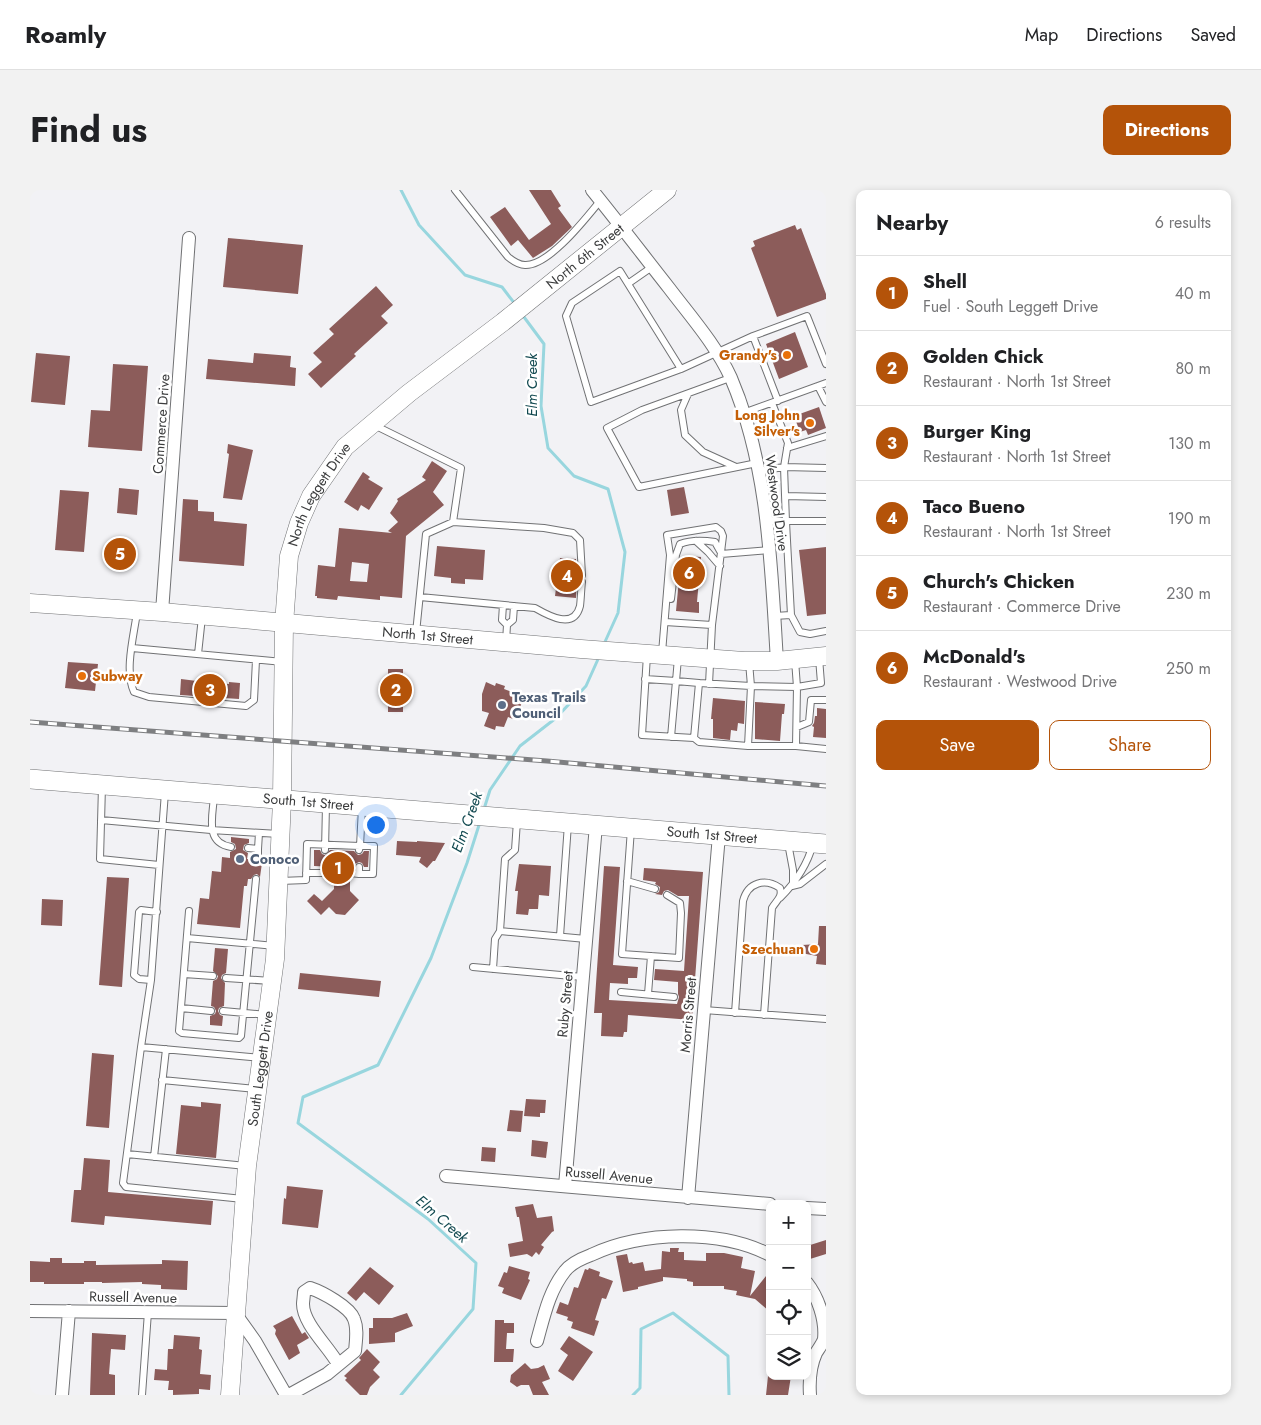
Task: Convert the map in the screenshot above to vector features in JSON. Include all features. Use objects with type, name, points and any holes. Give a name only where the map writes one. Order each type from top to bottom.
[{"type":"main road","name":"North 6th Street","points":[[503,322],[667,190]]},
{"type":"main road","name":"North Leggett Drive","points":[[283,742],[284,624],[289,556],[299,523],[311,496],[345,447],[409,393],[503,322]]},
{"type":"main road","name":"North 1st Street","points":[[30,603],[162,612],[416,635],[506,634],[581,648],[749,661],[777,661],[822,656]]},
{"type":"main road","name":"South Leggett Drive","points":[[230,1395],[247,1166],[273,981],[276,946],[283,742]]},
{"type":"main road","name":"South 1st Street","points":[[30,779],[820,843]]},
{"type":"street","name":"Westwood Drive","points":[[592,190],[685,308],[717,354],[730,378],[743,413],[758,467],[769,550],[777,661]]},
{"type":"street","name":"Commerce Drive","points":[[162,612],[189,238]]},
{"type":"street","name":"Ruby Street","points":[[564,1186],[596,825]]},
{"type":"street","name":"Morris Street","points":[[688,1198],[719,835]]},
{"type":"street","name":"Russell Avenue","points":[[446,1176],[766,1204]]},
{"type":"street","points":[[811,1208],[826,1209]]},
{"type":"street","points":[[537,1341],[550,1296],[566,1269],[581,1259],[610,1246],[650,1239],[683,1236],[718,1239],[754,1247],[766,1253]]},
{"type":"street","points":[[235,1313],[255,1341],[288,1395],[327,1374],[354,1351],[356,1333],[354,1317],[337,1301],[323,1292],[310,1288],[304,1292],[304,1313],[338,1364]]},
{"type":"street","points":[[810,1395],[810,1370],[815,1354],[824,1339],[825,1326],[821,1308],[811,1290]]},
{"type":"street","name":"Russell Avenue","points":[[30,1311],[235,1313]]},
{"type":"street","points":[[62,1395],[69,1311]]},
{"type":"lane","points":[[455,190],[508,257],[515,262],[526,265],[540,262],[559,247],[600,200]]},
{"type":"lane","points":[[629,284],[652,267]]},
{"type":"lane","points":[[681,369],[620,271],[572,303],[566,316],[591,402],[681,369],[753,336],[807,316],[826,364]]},
{"type":"lane","points":[[753,336],[788,443],[784,467],[792,615],[800,632],[810,634],[826,631]]},
{"type":"lane","points":[[730,378],[642,410],[607,428],[639,487],[736,467],[826,468]]},
{"type":"lane","points":[[743,413],[826,383]]},
{"type":"lane","points":[[818,386],[826,402]]},
{"type":"lane","points":[[688,394],[680,410],[685,435],[703,452],[736,467]]},
{"type":"lane","points":[[372,424],[461,468],[454,522]]},
{"type":"lane","points":[[787,448],[826,436]]},
{"type":"lane","points":[[786,496],[826,497]]},
{"type":"lane","points":[[766,521],[826,521]]},
{"type":"lane","points":[[416,635],[426,534],[454,522],[544,528],[573,533],[580,540],[582,578],[580,606],[576,616],[572,619],[550,617],[535,608],[420,597]]},
{"type":"lane","points":[[709,684],[712,625],[723,536],[716,527],[667,535],[670,555],[665,622],[645,679],[642,735],[694,738],[699,742],[748,746],[796,746],[826,749]]},
{"type":"lane","points":[[666,608],[671,600],[676,555],[680,544],[686,541],[715,542],[718,544],[721,554]]},
{"type":"lane","points":[[696,541],[720,566]]},
{"type":"lane","points":[[721,554],[769,550]]},
{"type":"lane","points":[[504,605],[502,620],[506,634]]},
{"type":"lane","points":[[506,634],[513,620],[514,606]]},
{"type":"lane","points":[[137,610],[130,684],[134,692],[149,697],[246,706],[254,700],[256,660]]},
{"type":"lane","points":[[774,616],[792,615]]},
{"type":"lane","points":[[198,654],[202,616]]},
{"type":"lane","points":[[665,622],[712,625]]},
{"type":"lane","points":[[132,648],[284,662]]},
{"type":"lane","points":[[654,654],[676,681],[671,736]]},
{"type":"lane","points":[[645,679],[709,684],[797,687],[824,683],[822,656]]},
{"type":"lane","points":[[795,659],[797,687],[796,746]]},
{"type":"lane","points":[[748,746],[751,686],[749,661]]},
{"type":"lane","points":[[694,738],[699,683]]},
{"type":"lane","points":[[796,727],[810,722],[811,700],[826,700]]},
{"type":"lane","points":[[102,785],[100,859],[159,864]]},
{"type":"lane","points":[[165,790],[151,980],[124,1183],[126,1187],[244,1200]]},
{"type":"lane","points":[[214,794],[211,830],[215,840],[223,846],[231,847]]},
{"type":"lane","points":[[325,848],[326,804]]},
{"type":"lane","points":[[360,848],[362,807]]},
{"type":"lane","points":[[493,969],[495,938],[500,932],[505,859],[515,850],[513,819]]},
{"type":"lane","points":[[101,820],[280,834]]},
{"type":"lane","points":[[560,936],[568,823]]},
{"type":"lane","points":[[631,828],[622,954],[678,958],[680,903],[667,895]]},
{"type":"lane","points":[[258,860],[259,833]]},
{"type":"lane","points":[[788,841],[793,870],[792,886]]},
{"type":"lane","points":[[764,1015],[772,908],[792,886],[820,843]]},
{"type":"lane","points":[[278,881],[306,880],[307,844],[325,848],[374,846],[373,874],[359,871],[350,873]]},
{"type":"lane","points":[[248,848],[258,849]]},
{"type":"lane","points":[[792,886],[800,884],[826,864]]},
{"type":"lane","points":[[306,873],[325,870],[334,873]]},
{"type":"lane","points":[[189,911],[179,1031],[182,1033],[239,1038],[241,1036],[256,879]]},
{"type":"lane","points":[[627,881],[655,889]]},
{"type":"lane","points":[[734,1013],[745,892],[756,884],[768,883],[780,888],[780,898]]},
{"type":"lane","points":[[151,980],[139,979],[134,975],[139,912],[142,910],[157,912]]},
{"type":"lane","points":[[500,932],[586,938]]},
{"type":"lane","points":[[186,938],[276,946]]},
{"type":"lane","points":[[648,994],[651,956]]},
{"type":"lane","points":[[473,967],[583,977]]},
{"type":"lane","points":[[184,974],[213,976]]},
{"type":"lane","points":[[226,978],[273,981]]},
{"type":"lane","points":[[621,992],[674,997]]},
{"type":"lane","points":[[181,1008],[211,1011]]},
{"type":"lane","points":[[704,1010],[826,1019]]},
{"type":"lane","points":[[223,1011],[268,1015]]},
{"type":"lane","points":[[141,1047],[261,1058]]},
{"type":"lane","points":[[154,1157],[166,1049]]},
{"type":"lane","points":[[162,1080],[257,1089]]},
{"type":"lane","points":[[127,1154],[247,1166]]},
{"type":"lane","points":[[142,1395],[148,1312]]},
{"type":"building","points":[[529,190],[551,190],[561,206],[558,208],[572,227],[552,246],[533,258],[518,240],[511,246],[490,217],[505,207],[529,240],[551,224]]},
{"type":"building","points":[[795,225],[797,230],[801,228],[826,294],[826,299],[777,317],[751,248],[755,246],[753,241]]},
{"type":"building","points":[[228,238],[303,245],[298,294],[223,287]]},
{"type":"building","points":[[376,286],[393,305],[381,316],[388,323],[321,388],[308,374],[322,362],[313,353],[334,334],[329,329]]},
{"type":"building","name":"Grandy's","points":[[795,332],[808,367],[779,379],[766,344]]},
{"type":"building","points":[[36,353],[70,356],[65,405],[31,402]]},
{"type":"building","points":[[254,353],[291,356],[290,367],[296,368],[295,386],[206,379],[208,359],[253,363]]},
{"type":"building","points":[[113,364],[148,366],[142,451],[88,447],[91,410],[110,411]]},
{"type":"building","name":"Long John Silver's","points":[[819,407],[826,428],[808,435],[806,430],[800,432],[794,416]]},
{"type":"building","points":[[228,444],[253,450],[242,500],[223,498],[229,454],[227,453]]},
{"type":"building","points":[[432,461],[447,471],[433,492],[444,505],[406,536],[402,598],[380,596],[380,600],[338,596],[337,600],[317,598],[315,596],[318,565],[335,567],[339,528],[392,533],[388,531],[398,522],[390,513],[398,501],[397,499],[426,480],[422,477]],"holes":[[[352,562],[369,564],[367,582],[350,581]]]},
{"type":"building","points":[[363,472],[370,477],[368,479],[383,488],[369,510],[361,505],[358,511],[344,502]]},
{"type":"building","points":[[684,487],[689,513],[671,516],[667,490]]},
{"type":"building","points":[[119,488],[139,490],[137,515],[117,513]]},
{"type":"building","points":[[60,490],[89,492],[84,552],[55,550]]},
{"type":"building","points":[[183,499],[198,500],[198,511],[214,512],[214,521],[247,524],[244,566],[179,561]]},
{"type":"building","points":[[113,544],[128,545],[127,564],[112,563]]},
{"type":"building","points":[[437,546],[485,550],[483,580],[465,579],[465,584],[451,583],[451,578],[434,576]]},
{"type":"building","points":[[826,547],[826,614],[807,616],[799,550]]},
{"type":"building","points":[[688,556],[701,557],[697,602],[699,602],[699,613],[676,611],[681,558],[688,559]]},
{"type":"building","points":[[560,558],[576,559],[576,598],[555,596]]},
{"type":"building","name":"Subway","points":[[68,662],[98,664],[95,691],[65,688]]},
{"type":"building","points":[[388,669],[403,669],[403,712],[388,712]]},
{"type":"building","points":[[197,678],[208,679],[208,682],[240,683],[239,699],[180,695],[181,679],[197,681]]},
{"type":"building","name":"Texas Trails Council","points":[[486,682],[495,686],[496,683],[505,686],[504,689],[522,696],[523,699],[517,716],[514,715],[513,719],[508,717],[504,727],[496,726],[495,730],[484,726],[489,713],[482,711],[482,694]]},
{"type":"building","points":[[713,698],[745,701],[744,724],[738,723],[737,731],[731,730],[730,740],[713,738],[713,719],[711,719]]},
{"type":"building","points":[[755,702],[785,704],[784,714],[782,714],[780,741],[755,739]]},
{"type":"building","points":[[817,708],[826,709],[826,738],[813,737],[814,727],[812,726],[815,716],[817,716]]},
{"type":"building","points":[[231,837],[249,839],[249,843],[244,845],[243,850],[248,853],[247,859],[253,860],[256,865],[262,863],[260,877],[257,874],[254,875],[251,879],[248,879],[247,886],[244,886],[240,928],[197,924],[200,898],[209,899],[212,871],[221,872],[222,857],[230,858],[230,852],[236,849],[235,844],[231,842]]},
{"type":"building","points":[[397,841],[445,843],[435,861],[427,868],[419,862],[421,857],[396,855]]},
{"type":"building","points":[[314,850],[320,850],[325,855],[330,850],[354,851],[358,855],[364,851],[369,851],[368,867],[364,867],[359,862],[345,872],[350,878],[350,891],[359,900],[345,915],[336,914],[329,907],[321,915],[307,901],[314,894],[322,901],[334,889],[334,878],[339,873],[334,867],[314,866]]},
{"type":"building","points":[[519,864],[551,866],[549,896],[539,895],[538,909],[529,909],[528,915],[516,914],[518,891],[515,891]]},
{"type":"building","points":[[604,866],[620,867],[613,965],[638,967],[637,978],[628,978],[628,984],[610,983],[609,1000],[677,1004],[679,997],[678,982],[654,980],[655,969],[684,971],[689,896],[678,896],[668,890],[664,891],[662,895],[655,894],[659,892],[660,887],[655,884],[656,882],[643,880],[644,868],[703,872],[692,1020],[628,1015],[627,1032],[624,1032],[623,1037],[601,1036],[602,1013],[594,1013]]},
{"type":"building","points":[[107,877],[129,878],[122,987],[99,985]]},
{"type":"building","points":[[42,899],[63,900],[62,926],[41,925]]},
{"type":"building","name":"Szechuan","points":[[819,926],[826,926],[826,965],[816,964],[817,956],[801,953],[802,945],[818,944]]},
{"type":"building","points":[[215,948],[228,949],[226,973],[221,978],[225,983],[224,1006],[219,1008],[218,1011],[223,1016],[222,1026],[210,1025],[210,1016],[215,1014],[216,1011],[211,1006],[213,981],[218,976],[213,971]]},
{"type":"building","points":[[300,973],[381,981],[379,997],[298,989]]},
{"type":"building","points":[[92,1053],[114,1055],[109,1128],[86,1126]]},
{"type":"building","points":[[526,1099],[546,1100],[545,1113],[540,1113],[540,1117],[524,1116]]},
{"type":"building","points":[[201,1102],[221,1104],[216,1158],[176,1154],[181,1105],[201,1107]]},
{"type":"building","points":[[510,1110],[523,1111],[521,1132],[507,1131]]},
{"type":"building","points":[[532,1140],[548,1142],[546,1158],[531,1156]]},
{"type":"building","points":[[482,1147],[496,1148],[495,1162],[481,1161]]},
{"type":"building","points":[[84,1158],[110,1160],[108,1192],[213,1201],[211,1225],[105,1216],[104,1225],[71,1222],[74,1190],[81,1190]]},
{"type":"building","points":[[287,1186],[323,1190],[318,1228],[282,1224]]},
{"type":"building","points":[[533,1204],[537,1218],[552,1216],[554,1231],[541,1245],[544,1247],[539,1255],[536,1252],[532,1257],[527,1254],[510,1257],[508,1244],[523,1241],[519,1217],[517,1217],[515,1207]]},
{"type":"building","points":[[826,1240],[826,1254],[811,1259],[811,1245]]},
{"type":"building","points":[[670,1248],[679,1248],[678,1252],[684,1252],[684,1260],[706,1261],[706,1253],[724,1253],[743,1257],[741,1268],[755,1271],[750,1296],[766,1276],[766,1309],[755,1299],[736,1295],[737,1291],[724,1289],[724,1286],[693,1286],[693,1282],[687,1281],[687,1279],[663,1277],[663,1281],[623,1292],[616,1256],[627,1254],[629,1263],[643,1262],[645,1271],[661,1269],[662,1251],[670,1252]]},
{"type":"building","points":[[50,1258],[62,1258],[62,1263],[96,1261],[96,1265],[162,1264],[162,1260],[188,1261],[187,1290],[161,1289],[161,1285],[142,1284],[142,1282],[44,1284],[44,1282],[30,1282],[30,1261],[50,1262]]},
{"type":"building","points":[[509,1266],[530,1272],[528,1279],[530,1280],[521,1300],[502,1293],[504,1288],[498,1286],[504,1272],[507,1273]]},
{"type":"building","points":[[370,1267],[394,1286],[379,1305],[364,1292],[356,1301],[347,1293]]},
{"type":"building","points":[[589,1268],[600,1272],[599,1276],[613,1281],[606,1299],[602,1298],[595,1320],[599,1321],[594,1336],[571,1328],[573,1322],[567,1320],[568,1317],[556,1313],[560,1302],[568,1305],[574,1287],[578,1288],[585,1269],[588,1270]]},
{"type":"building","points":[[407,1313],[413,1326],[395,1333],[395,1342],[369,1344],[369,1328],[373,1328],[373,1318],[392,1318]]},
{"type":"building","points":[[292,1316],[302,1334],[305,1332],[309,1338],[297,1345],[300,1353],[289,1360],[275,1334],[276,1330],[273,1326]]},
{"type":"building","points":[[495,1320],[504,1320],[504,1323],[514,1323],[514,1333],[507,1333],[506,1349],[514,1349],[513,1362],[494,1362]]},
{"type":"building","points":[[92,1333],[126,1335],[125,1350],[111,1349],[109,1374],[115,1375],[115,1395],[90,1395]]},
{"type":"building","points":[[174,1335],[200,1337],[199,1349],[202,1350],[200,1374],[211,1375],[210,1390],[199,1389],[199,1394],[173,1395],[173,1390],[168,1390],[169,1381],[154,1380],[155,1369],[167,1370],[168,1349],[173,1349]]},
{"type":"building","points":[[569,1336],[593,1352],[573,1381],[558,1371],[568,1355],[560,1349]]},
{"type":"building","points":[[367,1349],[380,1362],[373,1370],[380,1377],[370,1387],[367,1395],[360,1395],[345,1380],[347,1378],[344,1376],[361,1360],[359,1358]]},
{"type":"building","points":[[525,1363],[531,1369],[544,1365],[550,1379],[542,1382],[549,1395],[533,1395],[529,1385],[517,1387],[510,1382],[511,1375]]},
{"type":"building","points":[[768,1380],[790,1380],[788,1395],[766,1395]]},
{"type":"waterway","name":"Elm Creek","points":[[401,190],[419,225],[465,275],[502,287],[515,304]]},
{"type":"waterway","name":"Elm Creek","points":[[521,313],[544,344],[541,406],[548,448],[574,476],[608,489],[625,552],[618,613],[604,644]]},
{"type":"waterway","name":"Elm Creek","points":[[484,809],[490,790],[520,746],[556,718],[586,686],[599,657]]},
{"type":"waterway","name":"Elm Creek","points":[[401,1395],[473,1309],[476,1263],[428,1219],[298,1123],[303,1097],[378,1065],[431,958],[467,863],[480,822]]},
{"type":"waterway","name":"Elm Creek","points":[[633,1395],[640,1388],[641,1329],[673,1313],[728,1356],[729,1395]]},
{"type":"railway","points":[[30,722],[547,761],[826,786]]},
{"type":"place","name":"Grandy's","points":[[787,355]]},
{"type":"place","name":"Long John Silver's","points":[[810,423]]},
{"type":"place","name":"Church's Chicken","points":[[120,554]]},
{"type":"place","name":"McDonald's","points":[[689,573]]},
{"type":"place","name":"Taco Bueno","points":[[567,576]]},
{"type":"place","name":"Subway","points":[[82,676]]},
{"type":"place","name":"Burger King","points":[[210,690]]},
{"type":"place","name":"Golden Chick","points":[[396,690]]},
{"type":"place","name":"Texas Trails Council","points":[[502,705]]},
{"type":"place","name":"Conoco","points":[[240,859]]},
{"type":"place","name":"Shell","points":[[338,868]]},
{"type":"place","name":"Szechuan","points":[[814,949]]}]
